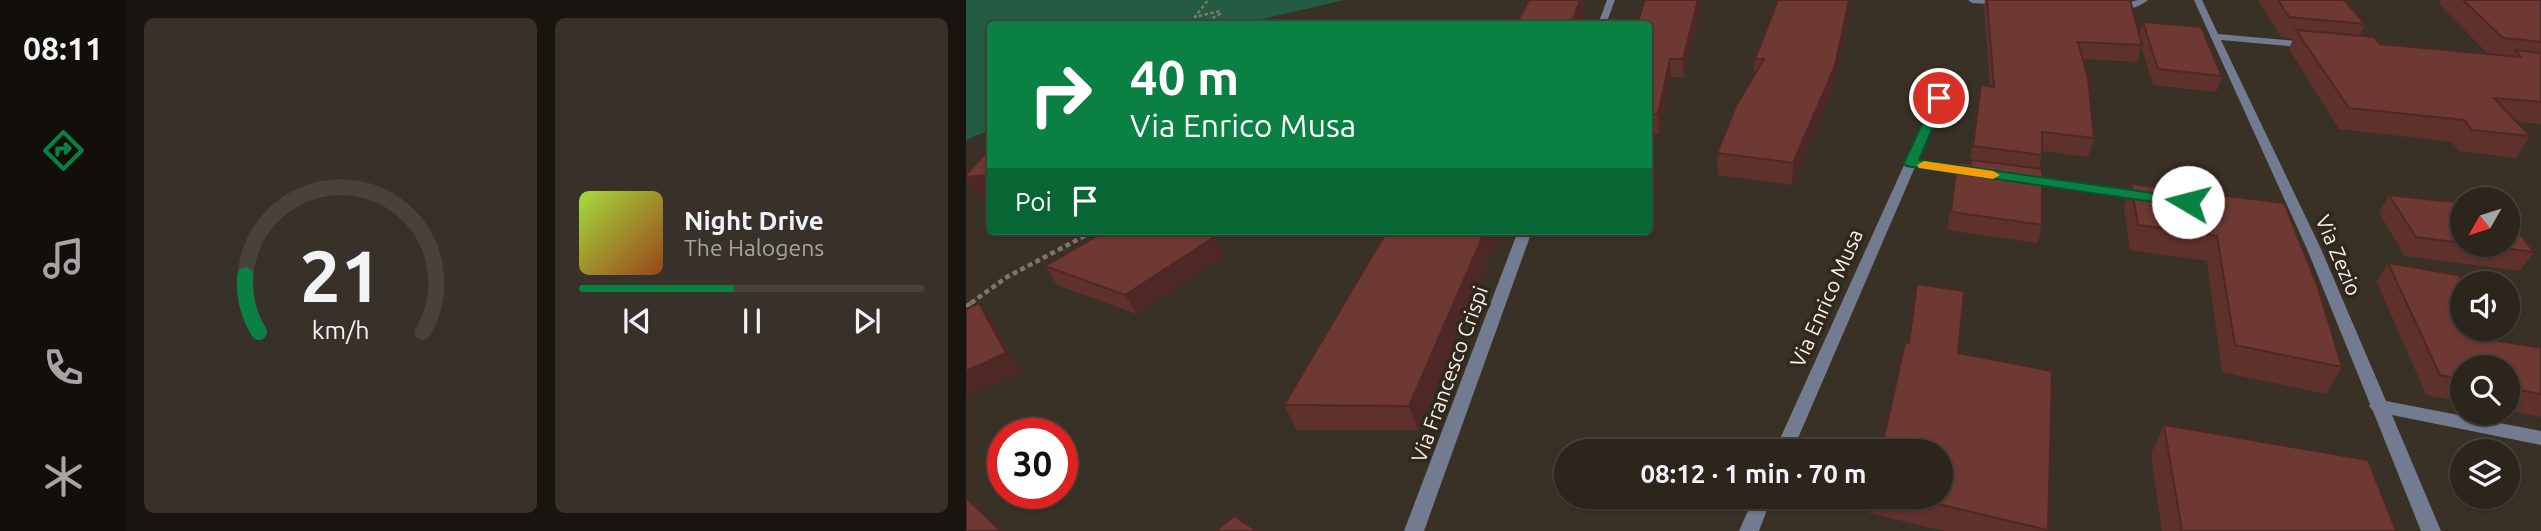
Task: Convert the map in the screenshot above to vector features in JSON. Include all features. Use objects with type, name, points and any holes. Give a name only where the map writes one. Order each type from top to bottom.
[{"type":"street","points":[[1603,21],[1611,0]]},
{"type":"street","points":[[1972,0],[2013,3]]},
{"type":"street","points":[[2105,9],[2136,5],[2144,0]]},
{"type":"street","name":"Via Zezio","points":[[2198,0],[2299,218],[2431,531]]},
{"type":"street","points":[[2213,36],[2322,46]]},
{"type":"street","name":"Via Enrico Musa","points":[[1789,439],[1949,77]]},
{"type":"street","points":[[1911,163],[1994,175]]},
{"type":"street","points":[[2008,177],[2160,198]]},
{"type":"street","points":[[2285,216],[2299,218]]},
{"type":"street","name":"Via Francesco Crispi","points":[[1414,531],[1524,235]]},
{"type":"street","points":[[2377,406],[2541,438]]},
{"type":"street","points":[[1749,531],[1758,509]]},
{"type":"path","points":[[1207,21],[1220,14],[1220,11],[1195,17],[1194,15],[1208,0]]},
{"type":"path","points":[[966,307],[1007,277],[1086,235]]},
{"type":"green space","points":[[966,0],[1344,0],[1254,21],[987,21],[987,131],[966,140]]},
{"type":"building","points":[[1529,0],[1580,0],[1572,21],[1518,21]]},
{"type":"building","points":[[1645,0],[1698,0],[1683,59],[1670,59],[1658,114],[1652,114],[1652,21],[1638,21]]},
{"type":"building","points":[[1778,0],[1849,0],[1835,66],[1793,163],[1717,153],[1736,106],[1764,59],[1755,59]]},
{"type":"building","points":[[1987,0],[2130,0],[2142,45],[2078,42],[2088,78],[2094,138],[2042,132],[2042,155],[1973,146],[1981,85],[1994,87]]},
{"type":"building","points":[[2278,0],[2344,0],[2365,24],[2289,17]]},
{"type":"building","points":[[2463,0],[2541,0],[2541,42],[2503,38]]},
{"type":"building","points":[[2143,22],[2201,27],[2222,76],[2158,69]]},
{"type":"building","points":[[2296,30],[2374,37],[2380,44],[2521,57],[2515,50],[2541,53],[2541,102],[2494,98],[2530,136],[2472,130],[2464,120],[2349,108]]},
{"type":"building","points":[[987,151],[987,175],[966,175]]},
{"type":"building","points":[[1971,160],[2042,169],[2042,225],[1951,212],[1957,163],[1971,164]]},
{"type":"building","points":[[2131,184],[2284,203],[2318,288],[2342,367],[2235,345],[2217,236],[2138,225]]},
{"type":"building","points":[[2389,195],[2450,202],[2450,241],[2416,237]]},
{"type":"building","points":[[2520,234],[2534,252],[2520,250]]},
{"type":"building","points":[[1099,235],[1214,237],[1125,295],[1045,266]]},
{"type":"building","points":[[1385,235],[1483,235],[1409,406],[1284,405]]},
{"type":"building","points":[[2388,263],[2450,274],[2450,341],[2500,341],[2541,348],[2541,394],[2520,390],[2520,355],[2450,355],[2450,377],[2440,375]]},
{"type":"building","points":[[1917,284],[1964,291],[1958,353],[2052,371],[2048,530],[1953,508],[1953,439],[1884,439],[1905,342],[1909,343]]},
{"type":"building","points":[[979,303],[1006,353],[966,371],[966,309]]},
{"type":"building","points":[[2164,425],[2368,460],[2396,531],[2182,531]]},
{"type":"building","points":[[966,498],[1001,531],[966,531]]},
{"type":"building","points":[[1234,516],[1257,531],[1216,531]]},
{"type":"slow traffic","points":[[1924,165],[1993,175]]},
{"type":"route","points":[[1939,98],[1911,163],[2188,202]]}]
